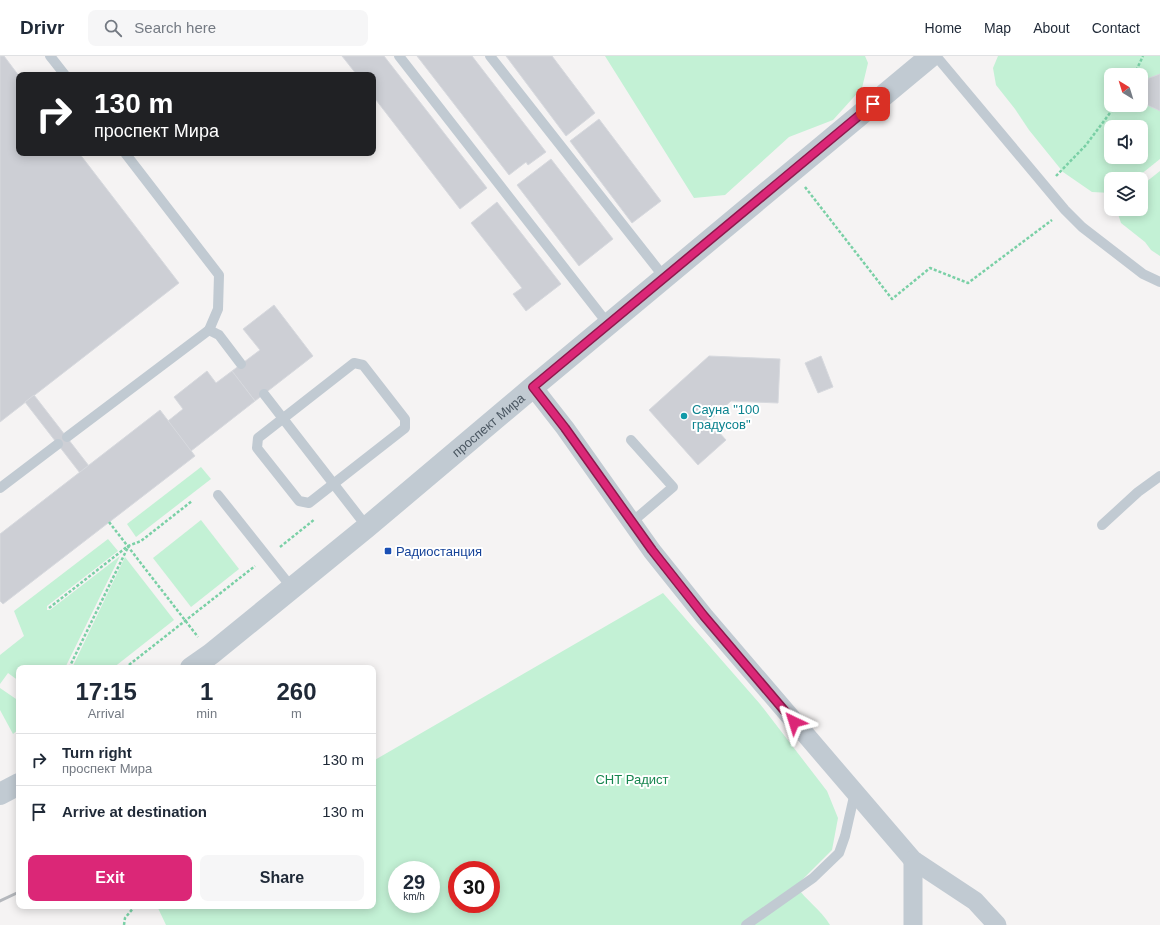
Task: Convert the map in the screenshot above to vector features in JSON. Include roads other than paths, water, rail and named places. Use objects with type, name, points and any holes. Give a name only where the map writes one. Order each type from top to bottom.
[{"type":"street","name":"проспект Мира","points":[[195,665],[211,654],[367,527],[930,56]]},
{"type":"street","points":[[533,387],[565,428],[652,550],[704,616],[913,860],[975,901],[997,925]]},
{"type":"street","points":[[0,794],[16,786]]},
{"type":"street","points":[[913,860],[914,925]]},
{"type":"lane","points":[[50,56],[63,72]]},
{"type":"lane","points":[[399,56],[608,324]]},
{"type":"lane","points":[[490,56],[664,277]]},
{"type":"lane","points":[[936,56],[1065,210],[1082,227],[1143,274],[1160,282]]},
{"type":"lane","points":[[67,437],[209,330],[218,309],[219,275],[127,156]]},
{"type":"lane","points":[[209,330],[219,335],[241,364]]},
{"type":"lane","points":[[354,363],[363,365],[405,419],[405,428],[334,483],[309,503],[299,501],[257,448],[258,438],[354,363]]},
{"type":"lane","points":[[264,394],[367,527]]},
{"type":"lane","points":[[631,440],[673,487],[632,522]]},
{"type":"lane","points":[[0,488],[58,444]]},
{"type":"lane","points":[[1102,525],[1138,492],[1160,476]]},
{"type":"lane","points":[[218,495],[292,588]]},
{"type":"lane","points":[[746,925],[813,878],[839,853],[845,836],[855,792]]},
{"type":"railway","points":[[0,901],[16,893]]},
{"type":"place","name":"Сауна \"100 градусов\"","points":[[684,416]]},
{"type":"place","name":"Радиостанция","points":[[388,551]]},
{"type":"park label","name":"СНТ Радист","points":[[632,779]]}]
